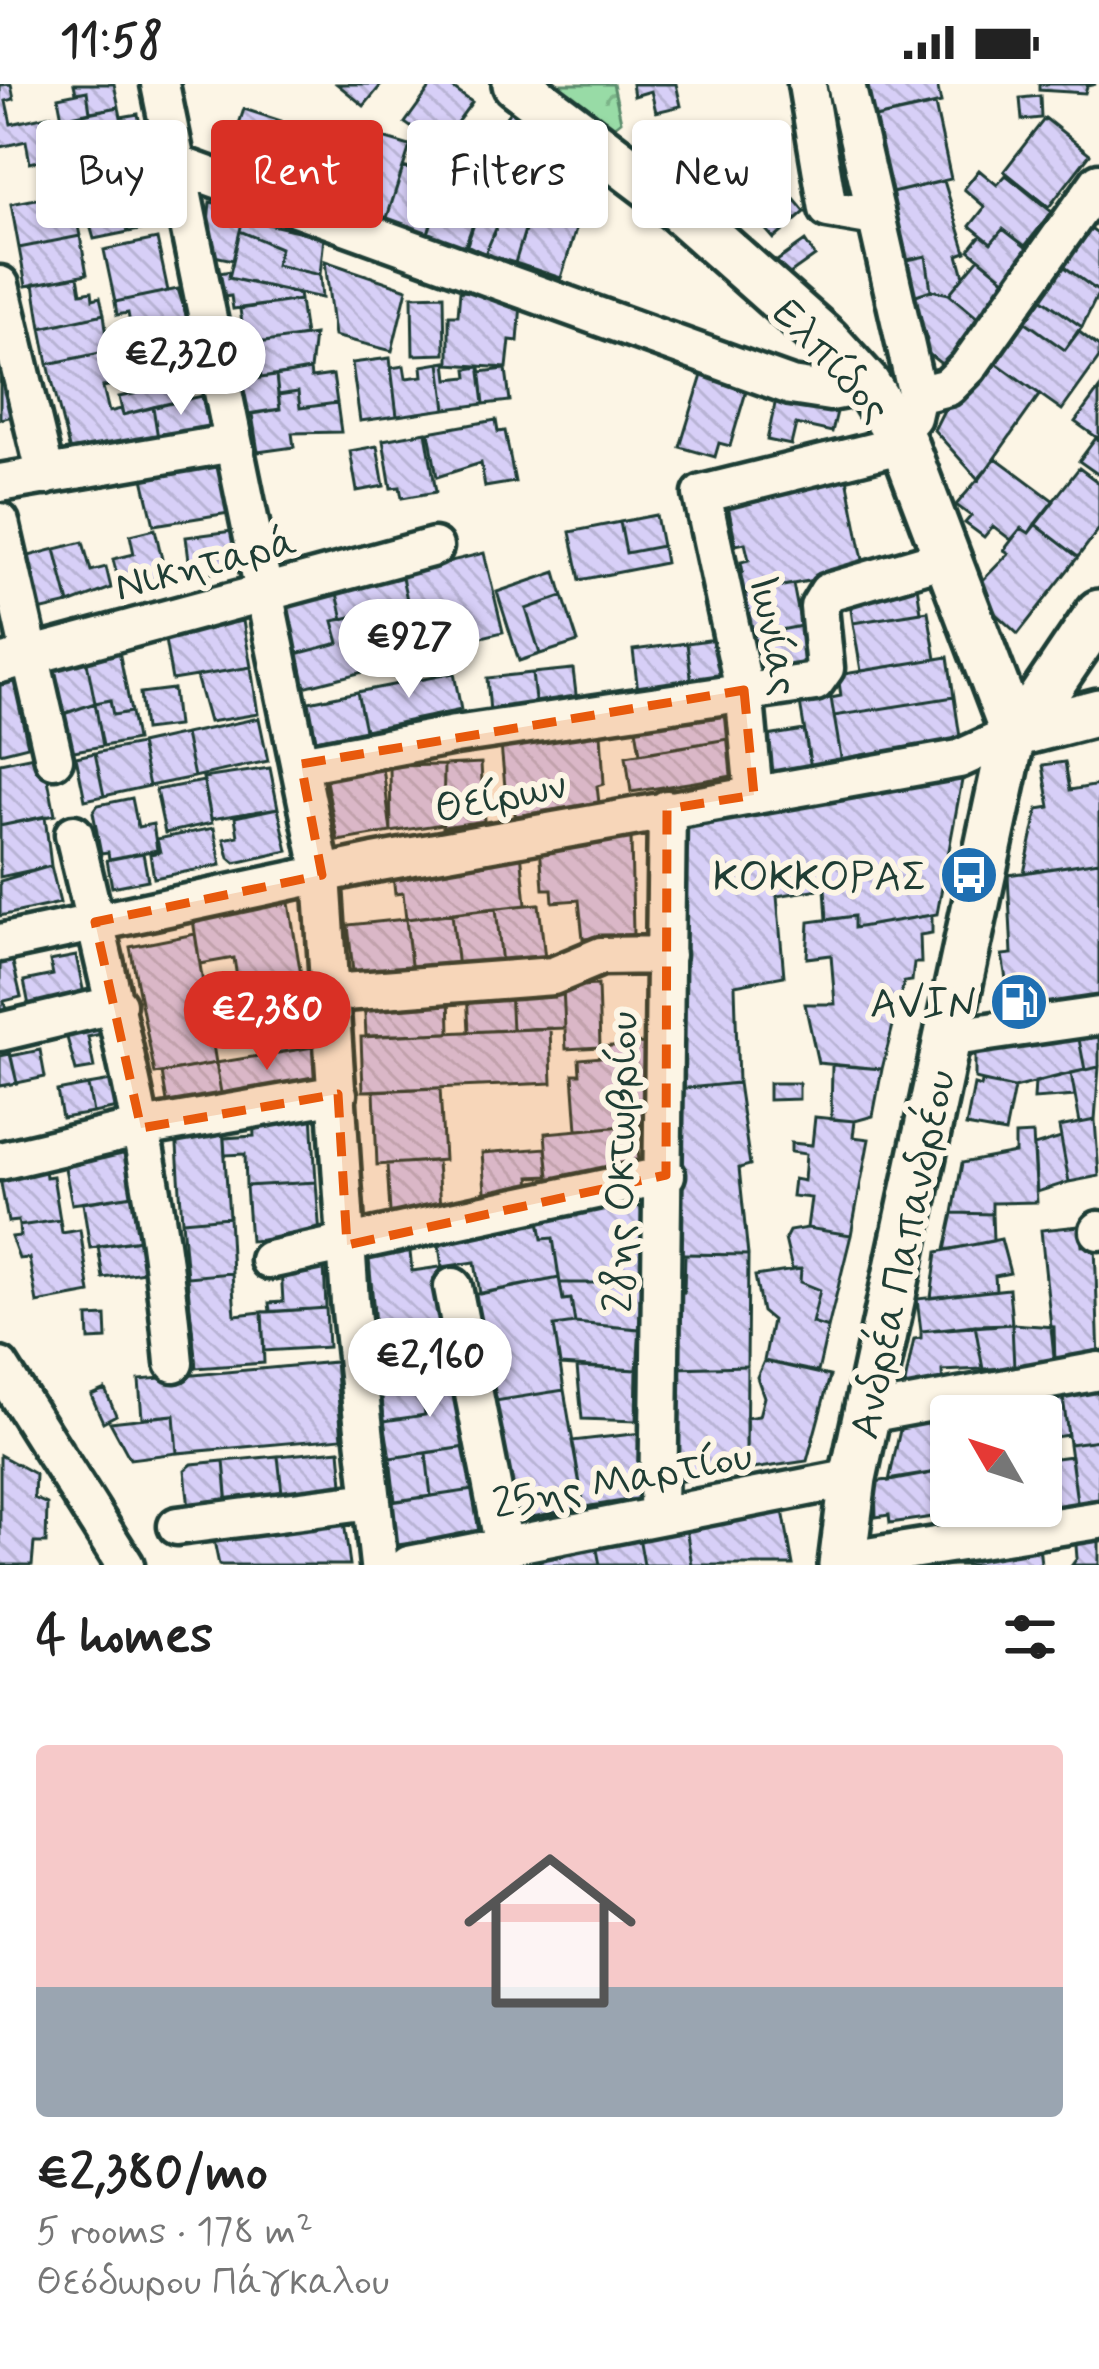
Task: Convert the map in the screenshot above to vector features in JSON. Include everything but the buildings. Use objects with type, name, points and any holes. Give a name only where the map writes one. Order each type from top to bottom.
[{"type":"main road","name":"Ελπίδος","points":[[516,84],[659,192],[826,340],[907,424],[948,557],[1014,734]]},
{"type":"main road","points":[[1014,734],[1099,614]]},
{"type":"main road","points":[[1014,734],[1099,712]]},
{"type":"main road","name":"Ανδρέα Παπανδρέου","points":[[842,1563],[853,1478],[1014,734]]},
{"type":"street","points":[[160,84],[167,120]]},
{"type":"street","points":[[807,84],[828,209],[875,217]]},
{"type":"street","points":[[846,84],[875,217],[907,424]]},
{"type":"street","points":[[187,168],[779,382],[817,392],[867,385]]},
{"type":"street","points":[[907,424],[968,367],[1099,182]]},
{"type":"street","points":[[187,218],[322,874],[347,1245],[379,1565]]},
{"type":"street","points":[[0,285],[46,476]]},
{"type":"street","name":"Ιωνίας","points":[[754,795],[744,689],[702,494],[907,424]]},
{"type":"street","points":[[0,483],[233,443]]},
{"type":"street","points":[[0,522],[14,660],[54,759]]},
{"type":"street","name":"Νικηταρά","points":[[14,660],[434,547]]},
{"type":"street","points":[[301,764],[744,689],[806,685],[821,676],[826,658],[819,607],[828,592],[948,557]]},
{"type":"street","name":"Θείρων","points":[[0,944],[322,874],[958,759],[1014,734]]},
{"type":"street","name":"28ης Οκτωβρίου","points":[[658,1516],[668,809]]},
{"type":"street","points":[[74,834],[117,1004],[141,1128],[174,1363]]},
{"type":"street","points":[[331,994],[553,976],[601,956],[666,955]]},
{"type":"street","points":[[0,1032],[117,1004]]},
{"type":"street","points":[[947,1038],[1099,1016]]},
{"type":"street","points":[[0,1161],[141,1128],[338,1094]]},
{"type":"street","points":[[268,1260],[666,1175]]},
{"type":"street","points":[[453,1288],[522,1551]]},
{"type":"street","points":[[0,1367],[125,1565]]},
{"type":"street","points":[[867,1414],[1099,1371]]},
{"type":"street","name":"25ης Μαρτίου","points":[[409,1565],[522,1551],[658,1516],[853,1478]]},
{"type":"street","points":[[177,1526],[371,1501]]},
{"type":"street","points":[[842,1563],[1099,1520]]},
{"type":"highlighted area","points":[[744,690],[754,795],[667,809],[666,1175],[347,1245],[338,1094],[141,1128],[95,922],[322,875],[301,764]]},
{"type":"green space","points":[[542,84],[613,84],[621,121],[608,131],[608,120],[591,120]]},
{"type":"place","name":"ΚΟΚΚΟΡΑΣ","points":[[969,875]]},
{"type":"place","name":"AVIN","points":[[1019,1002]]}]
